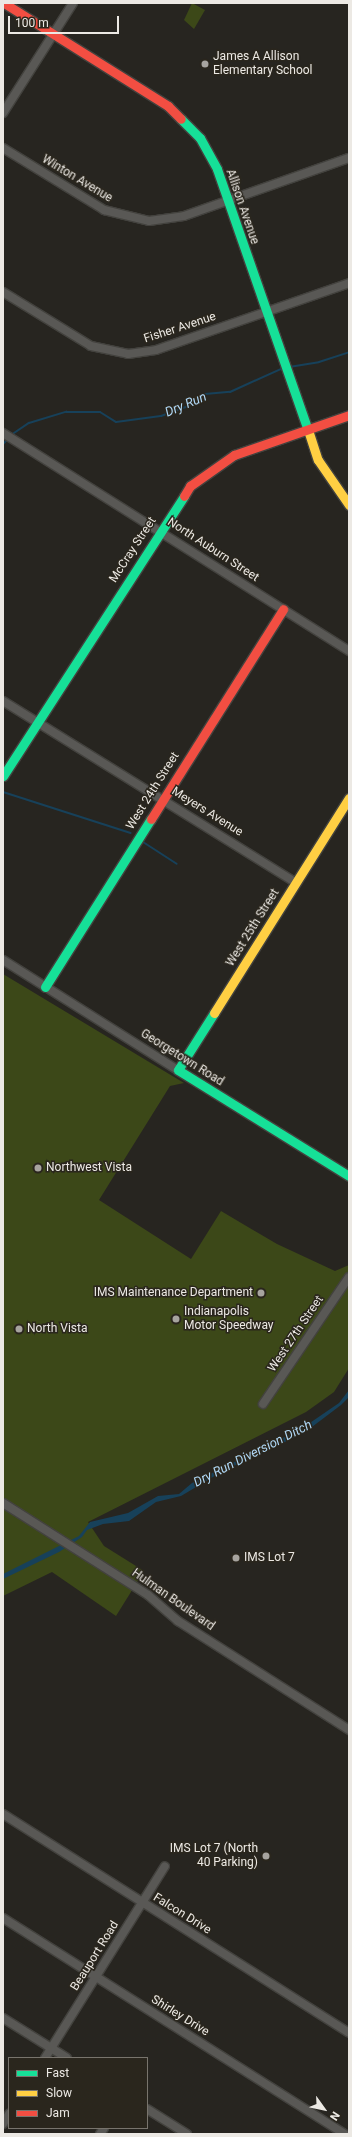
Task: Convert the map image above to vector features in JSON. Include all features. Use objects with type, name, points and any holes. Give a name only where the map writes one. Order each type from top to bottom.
[{"type":"street","name":"Allison Avenue","points":[[4,3],[184,120],[209,153],[228,200],[307,429],[324,472],[349,505]]},
{"type":"street","points":[[3,113],[73,3]]},
{"type":"street","name":"Winton Avenue","points":[[3,148],[97,207],[127,219],[167,220],[349,158]]},
{"type":"street","name":"Fisher Avenue","points":[[3,292],[85,343],[121,354],[156,350],[349,283]]},
{"type":"street","name":"McCray Street","points":[[3,776],[36,722],[181,497],[216,464],[244,451],[349,415]]},
{"type":"street","name":"North Auburn Street","points":[[3,433],[349,651]]},
{"type":"street","name":"West 24th Street","points":[[45,987],[162,798],[283,609]]},
{"type":"street","name":"Meyers Avenue","points":[[3,701],[162,798],[296,883]]},
{"type":"street","name":"West 25th Street","points":[[178,1070],[349,798]]},
{"type":"street","name":"Georgetown Road","points":[[3,960],[349,1176]]},
{"type":"street","name":"West 27th Street","points":[[263,1404],[349,1277]]},
{"type":"street","name":"Hulman Boulevard","points":[[3,1503],[148,1595],[178,1621],[349,1730]]},
{"type":"street","name":"Falcon Drive","points":[[3,1814],[349,2033]]},
{"type":"street","name":"Beauport Road","points":[[46,2057],[165,1866]]},
{"type":"street","name":"Shirley Drive","points":[[3,1918],[345,2134]]},
{"type":"street","points":[[3,2018],[65,2057]]},
{"type":"street","points":[[148,2109],[187,2134]]},
{"type":"green space","points":[[192,3],[205,10],[194,29],[184,20]]},
{"type":"green space","name":"Indianapolis Motor Speedway","points":[[3,974],[184,1083],[170,1086],[99,1200],[191,1259],[221,1211],[277,1244],[335,1271],[349,1265],[349,1368],[334,1392],[306,1412],[88,1522],[104,1546],[144,1571],[116,1616],[52,1572],[3,1596]]},
{"type":"water","name":"Dry Run Diversion Ditch","points":[[349,1390],[349,1397],[341,1405],[304,1433],[223,1471],[181,1496],[156,1502],[129,1521],[103,1524],[87,1530],[82,1537],[59,1552],[3,1579],[3,1574],[79,1536],[90,1522],[128,1513],[158,1496],[179,1494],[192,1483],[301,1429],[339,1403]]},
{"type":"waterway","name":"Dry Run","points":[[289,367],[319,362],[349,352]]},
{"type":"waterway","name":"Dry Run","points":[[11,435],[29,423],[66,412],[100,412],[116,422],[161,416],[189,406],[205,394],[230,392],[283,368]]},
{"type":"waterway","name":"Dry Run","points":[[3,444],[8,439]]},
{"type":"waterway","points":[[3,792],[131,833]]},
{"type":"waterway","points":[[143,842],[177,864]]},
{"type":"traffic: fast","points":[[181,119],[200,138],[217,169],[309,433]]},
{"type":"traffic: fast","points":[[3,776],[184,496]]},
{"type":"traffic: fast","points":[[45,987],[151,819]]},
{"type":"traffic: fast","points":[[214,1013],[178,1070],[349,1176]]},
{"type":"traffic: slow","points":[[309,433],[318,460],[349,505]]},
{"type":"traffic: slow","points":[[214,1013],[349,798]]},
{"type":"traffic: jam","points":[[4,3],[168,106],[181,119]]},
{"type":"traffic: jam","points":[[184,496],[190,486],[234,455],[349,415]]},
{"type":"traffic: jam","points":[[151,819],[283,609]]},
{"type":"place","name":"James A Allison Elementary School","points":[[205,64]]},
{"type":"place","name":"Northwest Vista","points":[[38,1168]]},
{"type":"place","name":"IMS Maintenance Department","points":[[261,1293]]},
{"type":"place","name":"Indianapolis Motor Speedway","points":[[176,1319]]},
{"type":"place","name":"North Vista","points":[[19,1329]]},
{"type":"place","name":"IMS Lot 7","points":[[236,1558]]},
{"type":"place","name":"IMS Lot 7 (North 40 Parking)","points":[[266,1856]]}]
